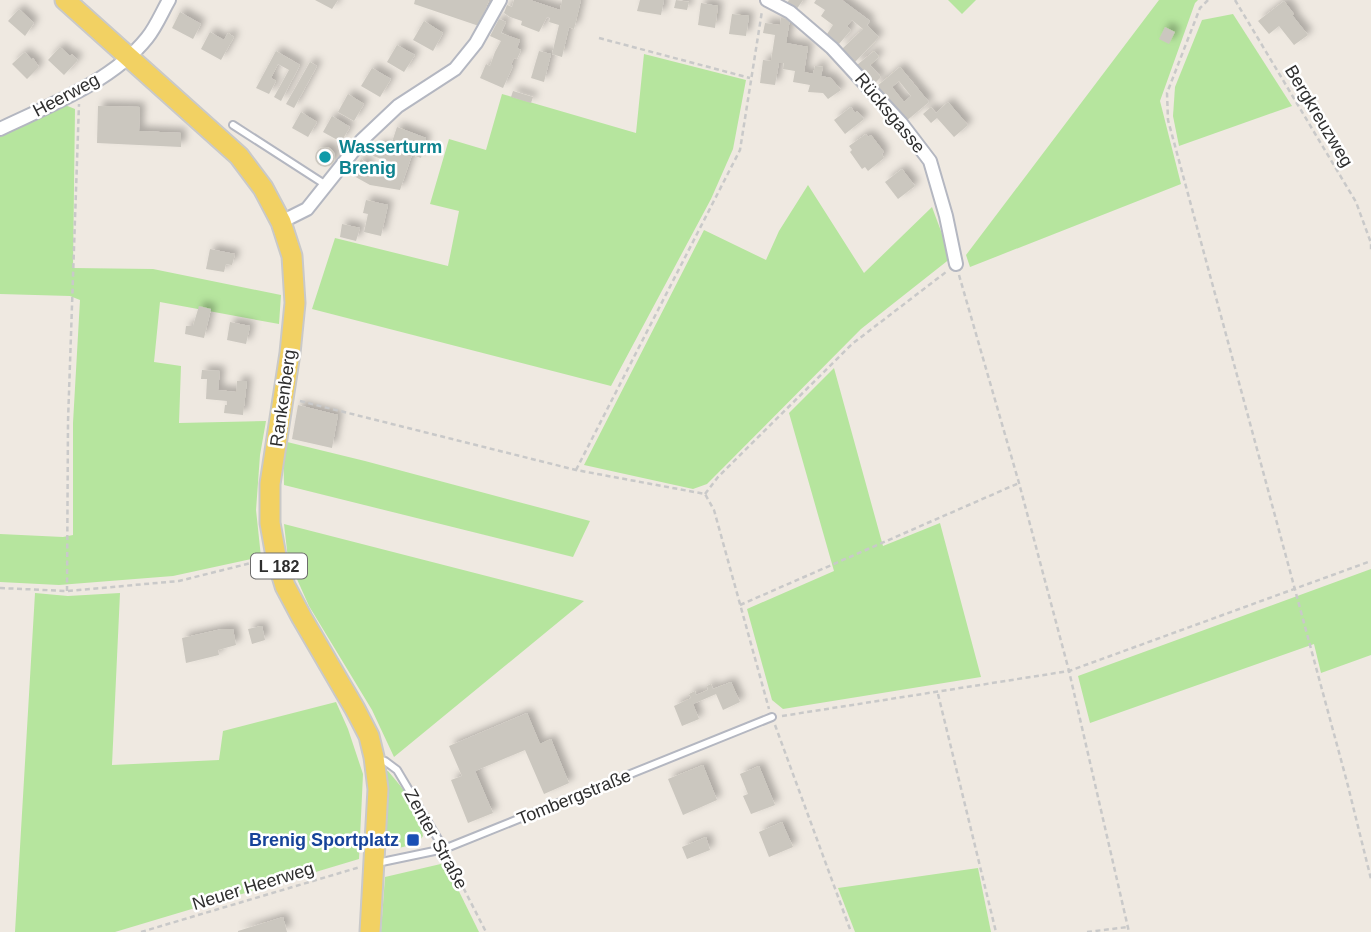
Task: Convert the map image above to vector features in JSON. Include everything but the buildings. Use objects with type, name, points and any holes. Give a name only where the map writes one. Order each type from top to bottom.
[{"type":"main road","name":"Rankenberg","points":[[65,0],[239,156],[263,188],[281,222],[292,256],[295,303],[270,484],[270,523],[285,586],[369,736],[378,789],[373,864]]},
{"type":"main road","name":"L 182","points":[[370,932],[373,864]]},
{"type":"street","name":"Heerweg","points":[[0,129],[80,91],[130,57],[148,37],[169,0]]},
{"type":"street","points":[[281,222],[307,209],[362,140],[398,106],[455,69],[476,43],[500,0]]},
{"type":"street","name":"Rücksgasse","points":[[765,0],[790,12],[832,48],[901,123],[930,161],[956,264]]},
{"type":"lane","points":[[233,125],[326,185]]},
{"type":"lane","name":"Tombergstraße","points":[[373,864],[444,849],[772,717]]},
{"type":"lane","name":"Zenter Straße","points":[[374,757],[397,770],[444,849]]},
{"type":"path","points":[[576,470],[740,150],[765,0]]},
{"type":"path","points":[[1208,0],[1200,8],[1167,93],[1168,120],[1371,879]]},
{"type":"path","name":"Bergkreuzweg","points":[[1235,0],[1356,202],[1371,250]]},
{"type":"path","points":[[599,38],[750,78]]},
{"type":"path","points":[[67,591],[68,421],[80,91]]},
{"type":"path","points":[[705,494],[718,477],[852,344],[956,264],[1019,483],[1069,671],[1129,932]]},
{"type":"path","points":[[283,397],[576,470],[705,494]]},
{"type":"path","points":[[740,605],[1019,483]]},
{"type":"path","points":[[705,494],[714,510],[772,717],[851,932]]},
{"type":"path","points":[[0,588],[67,591],[179,581],[276,556]]},
{"type":"path","points":[[772,717],[1069,671],[1371,561]]},
{"type":"path","points":[[938,692],[996,932]]},
{"type":"path","name":"Zenter Straße","points":[[444,849],[486,932]]},
{"type":"path","name":"Neuer Heerweg","points":[[141,932],[373,864]]},
{"type":"path","points":[[1087,932],[1128,927]]},
{"type":"green space","points":[[948,0],[976,0],[962,14]]},
{"type":"green space","points":[[1159,0],[1198,0],[1160,101],[1181,184],[970,267],[966,255]]},
{"type":"green space","points":[[1233,14],[1292,106],[1179,146],[1173,116],[1175,87],[1202,20]]},
{"type":"green space","points":[[644,54],[746,80],[733,149],[711,199],[611,386],[312,309],[335,238],[448,266],[459,211],[430,204],[449,139],[486,150],[502,94],[636,133]]},
{"type":"green space","points":[[65,105],[75,109],[73,268],[153,269],[281,295],[279,324],[160,302],[154,362],[181,366],[179,423],[266,421],[260,455],[256,510],[261,557],[173,576],[59,585],[0,582],[0,534],[63,537],[73,535],[73,423],[80,300],[70,296],[0,294],[0,137]]},
{"type":"green space","points":[[808,185],[864,273],[932,207],[951,258],[861,329],[707,484],[693,489],[584,465],[704,230],[766,260],[779,231]]},
{"type":"green space","points":[[834,368],[883,546],[940,523],[981,677],[783,709],[772,700],[747,609],[834,571],[789,413]]},
{"type":"green space","points":[[283,441],[590,521],[573,557],[284,485]]},
{"type":"green space","points":[[284,524],[584,601],[394,757],[372,710],[309,606],[288,559]]},
{"type":"green space","points":[[1371,569],[1371,655],[1321,673],[1314,644],[1090,723],[1078,676]]},
{"type":"green space","points":[[35,593],[68,596],[120,593],[112,765],[219,760],[223,731],[336,702],[363,774],[359,859],[115,932],[15,932]]},
{"type":"green space","points":[[387,771],[415,809],[423,836],[418,843],[399,848],[388,847],[383,840],[383,775]]},
{"type":"green space","points":[[445,863],[479,932],[381,932],[385,877]]},
{"type":"green space","points":[[978,868],[991,932],[855,932],[838,888]]},
{"type":"place","name":"Wasserturm Brenig","points":[[325,157]]},
{"type":"place","name":"Brenig Sportplatz","points":[[413,840]]}]
